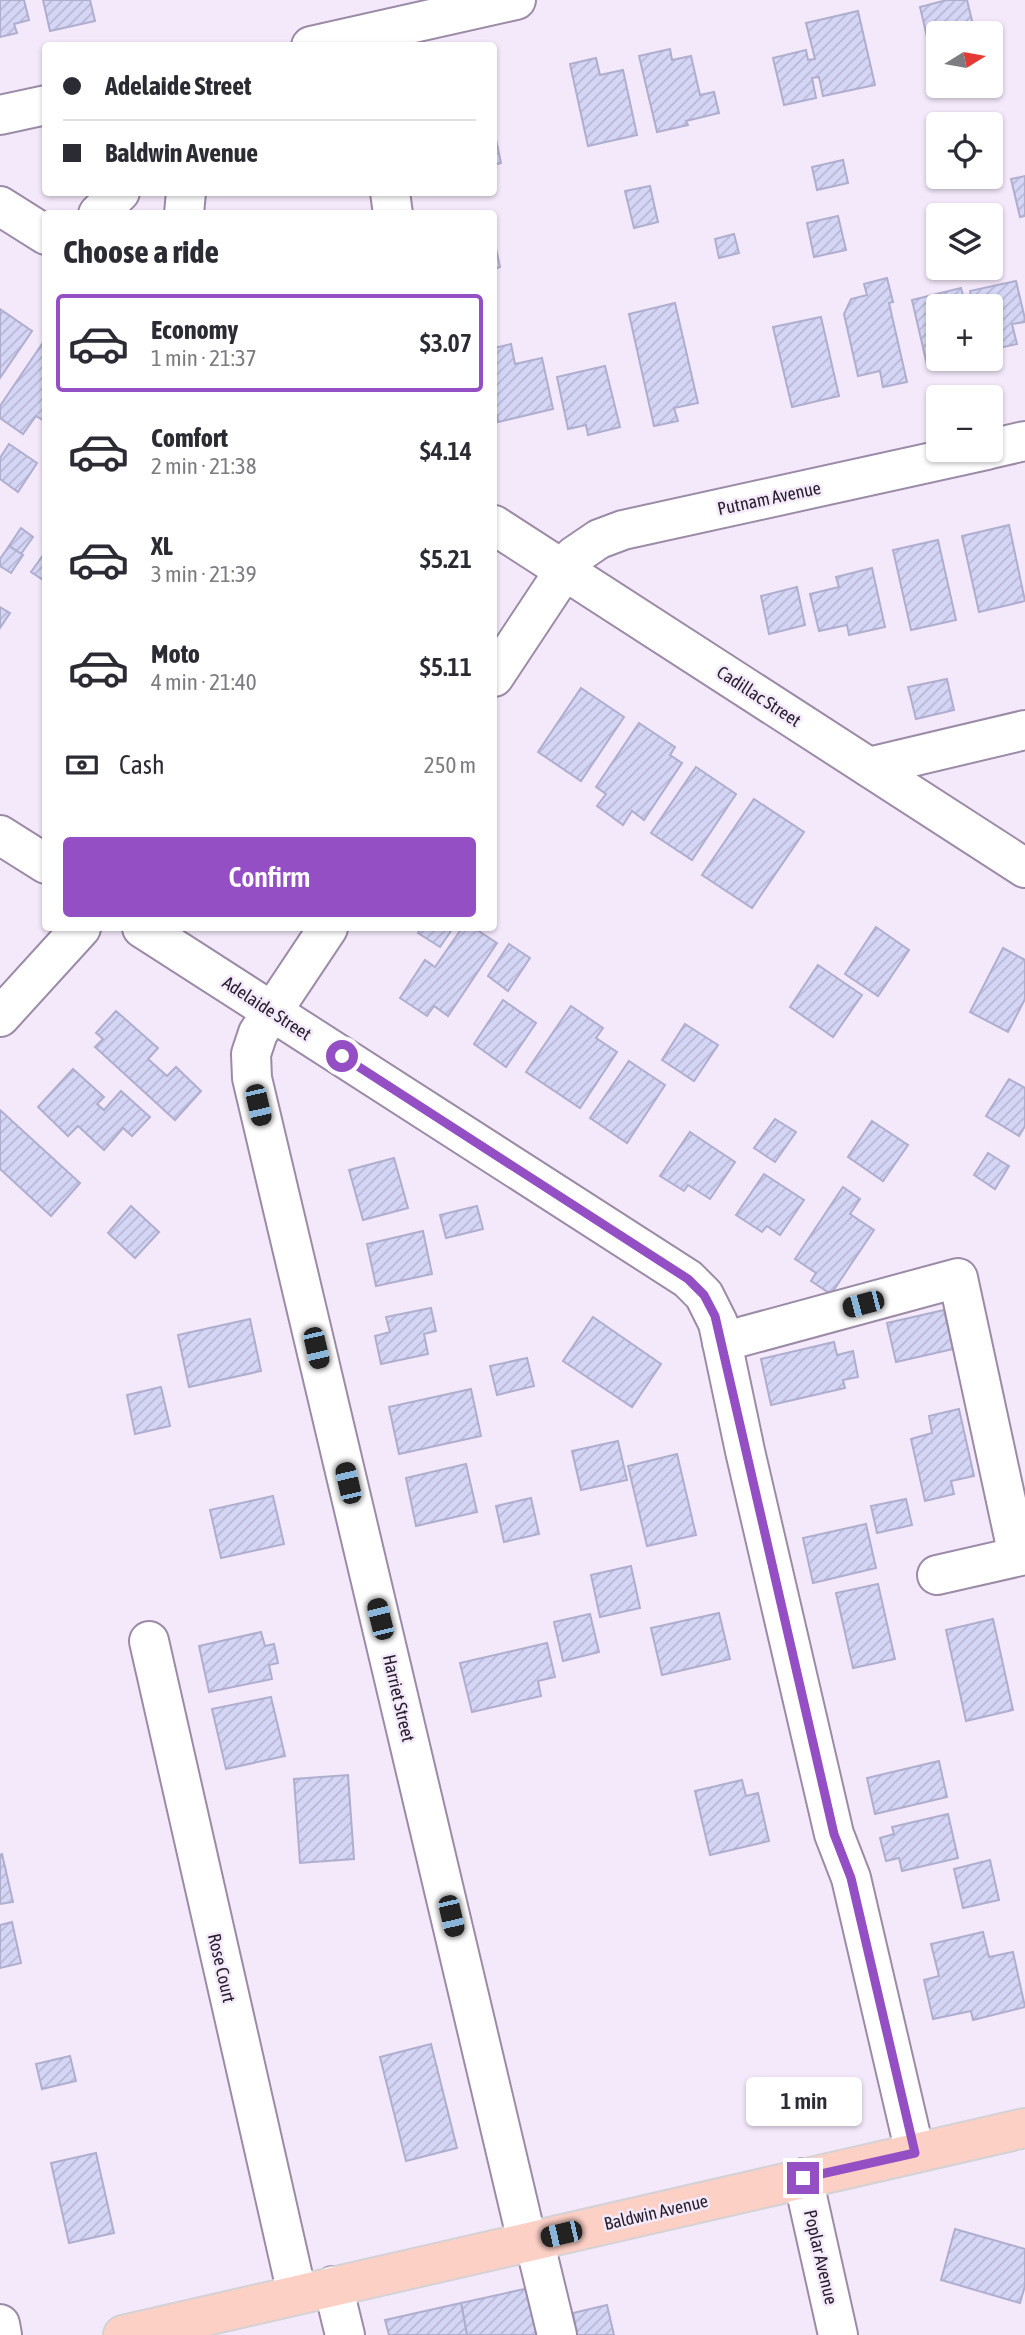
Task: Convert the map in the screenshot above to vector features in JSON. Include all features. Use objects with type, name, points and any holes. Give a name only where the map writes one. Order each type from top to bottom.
[{"type":"main road","name":"Baldwin Avenue","points":[[123,2335],[1025,2128]]},
{"type":"street","points":[[329,42],[516,0]]},
{"type":"street","points":[[0,115],[42,105]]},
{"type":"street","points":[[102,210],[116,196]]},
{"type":"street","points":[[0,206],[42,232]]},
{"type":"street","name":"Putnam Avenue","points":[[1003,446],[1025,441]]},
{"type":"street","name":"Putnam Avenue","points":[[564,570],[574,556],[591,543],[623,530],[930,462]]},
{"type":"street","name":"Cadillac Street","points":[[497,527],[1025,868]]},
{"type":"street","points":[[497,672],[564,570]]},
{"type":"street","points":[[869,767],[1025,730]]},
{"type":"street","points":[[0,835],[42,861]]},
{"type":"street","points":[[0,1017],[78,931]]},
{"type":"street","name":"Adelaide Street","points":[[147,931],[688,1279],[709,1302],[718,1323],[831,1821],[854,1891],[915,2153]]},
{"type":"street","name":"Harriet Street","points":[[326,931],[253,1044],[252,1078],[531,2241],[557,2335]]},
{"type":"street","points":[[722,1342],[958,1278],[1022,1555],[937,1575]]},
{"type":"street","name":"Rose Court","points":[[149,1641],[297,2294]]},
{"type":"street","name":"Poplar Avenue","points":[[803,2178],[838,2335]]},
{"type":"street","points":[[333,2286],[345,2335]]},
{"type":"street","points":[[0,2324],[2,2335]]},
{"type":"building","points":[[0,0],[24,0],[29,20],[14,24],[17,33],[0,37]]},
{"type":"building","points":[[43,0],[90,0],[95,21],[50,31]]},
{"type":"building","points":[[947,0],[967,0],[972,21],[926,21],[926,32],[920,7]]},
{"type":"building","points":[[858,11],[875,85],[823,96],[819,77],[812,78],[816,98],[784,105],[773,58],[806,50],[808,60],[815,59],[806,23]]},
{"type":"building","points":[[670,49],[672,60],[691,56],[700,95],[714,92],[719,113],[686,121],[688,125],[657,132],[639,56]]},
{"type":"building","points":[[596,58],[600,75],[623,70],[637,135],[588,146],[570,64]]},
{"type":"building","points":[[497,144],[501,163],[497,164]]},
{"type":"building","points":[[843,160],[848,183],[817,190],[812,167]]},
{"type":"building","points":[[1025,176],[1025,216],[1020,217],[1011,179]]},
{"type":"building","points":[[650,186],[658,222],[634,228],[625,191]]},
{"type":"building","points":[[838,216],[846,250],[814,257],[807,223]]},
{"type":"building","points":[[734,234],[739,253],[719,258],[715,239]]},
{"type":"building","points":[[887,278],[893,302],[889,303],[907,382],[883,387],[880,371],[858,376],[844,314],[851,299],[867,295],[864,284]]},
{"type":"building","points":[[1016,281],[1025,319],[1025,322],[1012,324],[1017,344],[1003,347],[1003,294],[971,294],[970,291]]},
{"type":"building","points":[[961,288],[963,294],[936,294]]},
{"type":"building","points":[[926,297],[926,361],[912,300]]},
{"type":"building","points":[[675,303],[698,403],[674,408],[678,421],[654,426],[629,314]]},
{"type":"building","points":[[0,309],[32,331],[0,378]]},
{"type":"building","points":[[821,317],[839,396],[792,407],[773,327]]},
{"type":"building","points":[[42,344],[42,420],[36,416],[23,434],[0,418],[0,406]]},
{"type":"building","points":[[511,344],[515,364],[542,358],[553,409],[498,422],[497,347]]},
{"type":"building","points":[[605,366],[620,427],[588,435],[586,425],[568,429],[557,377]]},
{"type":"building","points":[[9,444],[37,463],[18,492],[0,479],[0,458]]},
{"type":"building","points":[[1009,525],[1025,601],[979,612],[962,536]]},
{"type":"building","points":[[21,528],[33,537],[21,554],[9,546]]},
{"type":"building","points":[[938,540],[956,620],[911,630],[893,550]]},
{"type":"building","points":[[9,546],[23,555],[11,573],[0,566],[0,559]]},
{"type":"building","points":[[42,557],[42,579],[31,572]]},
{"type":"building","points":[[872,568],[885,627],[849,635],[847,625],[819,631],[810,594],[839,587],[836,577]]},
{"type":"building","points":[[797,587],[805,625],[769,634],[761,596]]},
{"type":"building","points":[[0,607],[10,613],[0,628]]},
{"type":"building","points":[[947,679],[954,710],[916,719],[908,687]]},
{"type":"building","points":[[581,688],[624,717],[581,781],[538,752]]},
{"type":"building","points":[[639,723],[675,747],[670,755],[682,763],[644,820],[632,811],[623,825],[597,806],[606,794],[596,787]]},
{"type":"building","points":[[696,767],[736,794],[692,860],[651,833]]},
{"type":"building","points":[[754,799],[804,832],[752,908],[702,875]]},
{"type":"building","points":[[876,927],[909,950],[878,996],[845,974]]},
{"type":"building","points":[[420,931],[451,931],[440,947],[418,933]]},
{"type":"building","points":[[460,931],[479,931],[497,943],[448,1016],[434,1006],[427,1016],[400,998],[425,960],[435,967]]},
{"type":"building","points":[[509,944],[530,958],[508,991],[488,976]]},
{"type":"building","points":[[1003,948],[1025,960],[1025,999],[1008,1032],[970,1012]]},
{"type":"building","points":[[818,965],[862,995],[833,1037],[790,1007]]},
{"type":"building","points":[[503,1000],[536,1023],[506,1067],[474,1044]]},
{"type":"building","points":[[571,1006],[603,1028],[596,1038],[617,1052],[580,1108],[526,1072]]},
{"type":"building","points":[[116,1011],[158,1048],[148,1059],[167,1076],[176,1067],[201,1091],[175,1120],[95,1047],[103,1039],[96,1033]]},
{"type":"building","points":[[685,1024],[718,1045],[694,1081],[662,1060]]},
{"type":"building","points":[[629,1061],[665,1085],[627,1143],[590,1118]]},
{"type":"building","points":[[73,1069],[104,1097],[97,1104],[104,1110],[121,1091],[150,1117],[132,1136],[123,1128],[104,1150],[78,1126],[68,1136],[38,1107]]},
{"type":"building","points":[[1009,1079],[1025,1088],[1025,1126],[1019,1136],[986,1116]]},
{"type":"building","points":[[0,1110],[80,1183],[51,1216],[0,1169]]},
{"type":"building","points":[[775,1119],[796,1132],[775,1162],[754,1148]]},
{"type":"building","points":[[872,1121],[908,1145],[883,1181],[848,1157]]},
{"type":"building","points":[[690,1132],[735,1162],[710,1199],[688,1185],[684,1191],[660,1176]]},
{"type":"building","points":[[988,1153],[1009,1166],[995,1189],[974,1175]]},
{"type":"building","points":[[394,1158],[408,1208],[363,1220],[349,1170]]},
{"type":"building","points":[[764,1174],[804,1200],[780,1235],[767,1226],[762,1232],[736,1215]]},
{"type":"building","points":[[843,1187],[860,1199],[850,1214],[874,1230],[831,1294],[811,1281],[816,1273],[795,1259]]},
{"type":"building","points":[[131,1206],[159,1232],[135,1258],[108,1233]]},
{"type":"building","points":[[477,1206],[483,1229],[446,1238],[440,1215]]},
{"type":"building","points":[[423,1231],[432,1274],[376,1286],[367,1244]]},
{"type":"building","points":[[431,1308],[436,1331],[424,1334],[428,1354],[381,1364],[375,1336],[390,1332],[386,1317]]},
{"type":"building","points":[[944,1310],[953,1349],[896,1362],[887,1323]]},
{"type":"building","points":[[593,1317],[661,1364],[632,1407],[563,1361]]},
{"type":"building","points":[[250,1319],[261,1371],[189,1387],[178,1335]]},
{"type":"building","points":[[834,1342],[837,1355],[853,1351],[858,1377],[843,1380],[845,1388],[771,1405],[761,1359]]},
{"type":"building","points":[[527,1358],[534,1386],[497,1395],[490,1366]]},
{"type":"building","points":[[161,1387],[170,1426],[135,1434],[127,1395]]},
{"type":"building","points":[[471,1389],[481,1436],[399,1454],[389,1407]]},
{"type":"building","points":[[959,1409],[974,1476],[951,1481],[954,1494],[925,1501],[911,1439],[932,1433],[929,1416]]},
{"type":"building","points":[[618,1441],[627,1480],[581,1490],[572,1451]]},
{"type":"building","points":[[677,1454],[696,1535],[647,1546],[628,1466]]},
{"type":"building","points":[[466,1464],[477,1512],[416,1526],[406,1478]]},
{"type":"building","points":[[273,1496],[284,1544],[221,1558],[210,1510]]},
{"type":"building","points":[[531,1498],[539,1534],[504,1542],[496,1506]]},
{"type":"building","points":[[906,1499],[912,1525],[877,1533],[871,1506]]},
{"type":"building","points":[[866,1524],[876,1568],[813,1583],[803,1538]]},
{"type":"building","points":[[631,1566],[640,1608],[600,1617],[591,1575]]},
{"type":"building","points":[[878,1584],[895,1659],[853,1668],[836,1593]]},
{"type":"building","points":[[719,1613],[730,1659],[662,1675],[651,1628]]},
{"type":"building","points":[[590,1614],[599,1652],[563,1661],[554,1622]]},
{"type":"building","points":[[993,1619],[1013,1710],[966,1721],[946,1630]]},
{"type":"building","points":[[261,1632],[265,1646],[274,1644],[278,1663],[269,1665],[272,1679],[209,1692],[199,1646]]},
{"type":"building","points":[[547,1643],[555,1677],[538,1681],[541,1696],[472,1712],[460,1663]]},
{"type":"building","points":[[271,1697],[285,1756],[226,1769],[212,1709]]},
{"type":"building","points":[[939,1761],[947,1797],[875,1814],[867,1778]]},
{"type":"building","points":[[348,1775],[354,1859],[300,1863],[294,1779]]},
{"type":"building","points":[[742,1780],[746,1796],[758,1793],[769,1841],[710,1855],[695,1791]]},
{"type":"building","points":[[948,1814],[958,1858],[902,1871],[899,1858],[886,1861],[880,1838],[894,1834],[892,1827]]},
{"type":"building","points":[[2,1854],[13,1902],[0,1904],[0,1855]]},
{"type":"building","points":[[990,1860],[999,1900],[963,1908],[954,1869]]},
{"type":"building","points":[[12,1922],[21,1963],[0,1968],[0,1925]]},
{"type":"building","points":[[983,1932],[989,1957],[1013,1952],[1025,2007],[973,2020],[971,2011],[933,2019],[924,1980],[939,1976],[931,1944]]},
{"type":"building","points":[[431,2044],[457,2148],[406,2161],[380,2057]]},
{"type":"building","points":[[70,2056],[76,2081],[42,2089],[36,2064]]},
{"type":"building","points":[[96,2153],[114,2233],[69,2243],[51,2163]]},
{"type":"building","points":[[955,2229],[1025,2249],[1025,2286],[1020,2303],[941,2280]]},
{"type":"building","points":[[529,2288],[539,2335],[467,2335],[461,2303]]},
{"type":"building","points":[[461,2303],[467,2335],[389,2335],[385,2320]]},
{"type":"building","points":[[607,2305],[614,2335],[577,2335],[573,2313]]},
{"type":"route","points":[[342,1056],[688,1279],[709,1302],[718,1323],[834,1834],[851,1878],[915,2153],[803,2178]]}]
